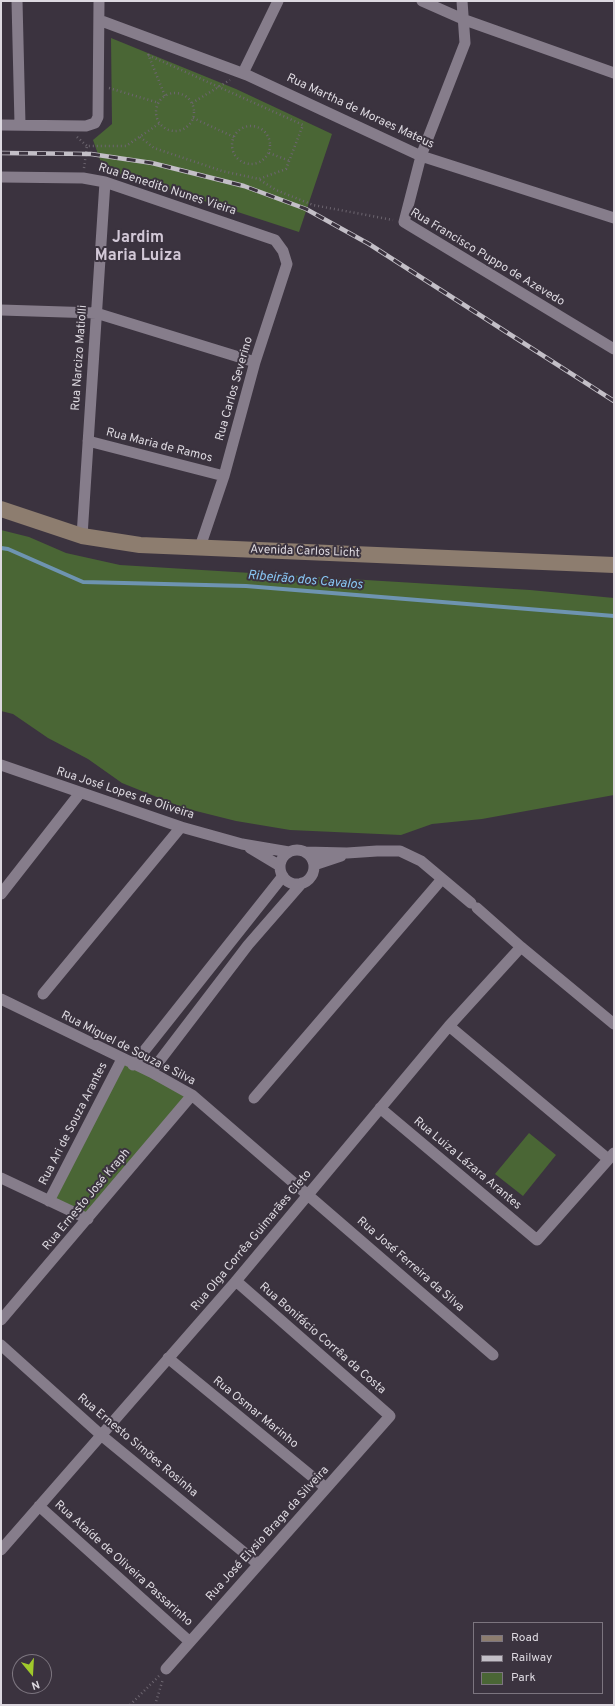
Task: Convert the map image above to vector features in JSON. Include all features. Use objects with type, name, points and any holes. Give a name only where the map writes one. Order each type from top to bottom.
[{"type":"main road","name":"Avenida Carlos Licht","points":[[1,509],[82,536],[140,544],[614,565]]},
{"type":"street","points":[[16,1],[20,124]]},
{"type":"street","points":[[1,124],[86,126],[95,123],[98,117],[99,1]]},
{"type":"street","points":[[243,73],[278,1]]},
{"type":"street","points":[[422,1],[465,20],[614,73]]},
{"type":"street","points":[[404,222],[421,156],[465,43],[465,20],[462,1]]},
{"type":"street","name":"Rua Martha de Moraes Mateus","points":[[99,20],[243,73],[421,156],[614,218]]},
{"type":"street","name":"Rua Benedito Nunes Vieira","points":[[1,177],[82,178],[105,182],[275,240]]},
{"type":"street","name":"Rua Narcizo Matiolli","points":[[82,536],[105,182]]},
{"type":"street","name":"Rua Francisco Puppo de Azevedo","points":[[404,222],[614,349]]},
{"type":"street","name":"Rua Carlos Severino","points":[[200,547],[224,476],[255,362],[287,264],[275,240]]},
{"type":"street","points":[[1,310],[96,313],[255,362]]},
{"type":"street","name":"Rua Maria de Ramos","points":[[88,441],[224,476]]},
{"type":"street","name":"Rua José Lopes de Oliveira","points":[[1,765],[181,827],[242,844],[289,852]]},
{"type":"street","points":[[1,894],[80,793]]},
{"type":"street","points":[[43,994],[181,827]]},
{"type":"street","name":"Rua José Lopes de Oliveira","points":[[242,844],[282,871]]},
{"type":"street","points":[[133,1065],[282,871],[285,856],[289,852],[300,850],[310,855],[314,865],[311,876],[302,883],[248,945],[151,1072]]},
{"type":"street","points":[[305,852],[347,854],[377,851],[400,852],[421,862],[614,1024]]},
{"type":"street","points":[[314,865],[347,854]]},
{"type":"street","points":[[282,871],[292,883],[302,883]]},
{"type":"street","points":[[254,1098],[442,879]]},
{"type":"street","name":"Rua Olga Corrêa Guimarães Cleto","points":[[1,1550],[236,1281],[449,1026],[521,947]]},
{"type":"street","name":"Rua Miguel de Souza e Silva","points":[[1,1000],[133,1065],[151,1072],[192,1096],[309,1195]]},
{"type":"street","points":[[449,1026],[611,1156]]},
{"type":"street","name":"Rua Ari de Souza Arantes","points":[[49,1201],[122,1059]]},
{"type":"street","name":"Rua Ernesto José Kraph","points":[[1,1320],[192,1096]]},
{"type":"street","name":"Rua Luiza Lázara Arantes","points":[[380,1108],[537,1240],[611,1156]]},
{"type":"street","points":[[1,1178],[88,1219]]},
{"type":"street","name":"Rua José Ferreira da Silva","points":[[309,1195],[493,1355]]},
{"type":"street","name":"Rua Bonifácio Corrêa da Costa","points":[[236,1281],[390,1416]]},
{"type":"street","name":"Rua Ernesto Simões Rosinha","points":[[1,1345],[101,1435],[258,1564]]},
{"type":"street","name":"Rua Osmar Marinho","points":[[168,1358],[326,1488]]},
{"type":"street","name":"Rua José Elysio Braga da Silveira","points":[[166,1669],[390,1416]]},
{"type":"street","name":"Rua Ataíde de Oliveira Passarinho","points":[[39,1506],[190,1642]]},
{"type":"path","points":[[140,35],[165,96]]},
{"type":"path","points":[[140,136],[154,148],[222,171],[259,179],[286,169],[303,125],[218,88],[148,55]]},
{"type":"path","points":[[192,103],[243,73]]},
{"type":"path","points":[[99,85],[159,103]]},
{"type":"path","points":[[178,93],[184,95],[192,103],[194,109],[193,118],[188,126],[177,131],[165,128],[160,123],[156,112],[159,103],[165,96],[178,93]]},
{"type":"path","points":[[193,118],[234,137]]},
{"type":"path","points":[[76,136],[87,146],[126,146],[160,123]]},
{"type":"path","points":[[246,127],[258,127],[264,130],[271,141],[269,153],[266,159],[254,164],[242,162],[234,153],[232,147],[234,137],[240,130],[246,127]]},
{"type":"path","points":[[82,178],[87,146]]},
{"type":"path","points":[[269,153],[290,160]]},
{"type":"path","name":"Rua Francisco Puppo de Azevedo","points":[[259,179],[276,190],[314,205],[404,222]]},
{"type":"path","points":[[130,1705],[166,1669]]},
{"type":"path","points":[[155,1705],[166,1669]]},
{"type":"green space","points":[[111,38],[236,89],[332,134],[299,232],[103,168],[93,140],[112,124]]},
{"type":"green space","points":[[1,530],[29,537],[66,553],[120,565],[530,590],[614,598],[614,795],[482,819],[432,824],[401,835],[290,830],[236,821],[184,808],[122,783],[88,759],[48,738],[13,714],[1,711]]},
{"type":"green space","points":[[122,1059],[192,1095],[88,1219],[49,1201]]},
{"type":"green space","points":[[529,1133],[556,1155],[523,1196],[495,1174]]},
{"type":"waterway","name":"Ribeirão dos Cavalos","points":[[1,548],[8,549],[83,582],[246,586],[614,616]]},
{"type":"railway","points":[[1,153],[91,154],[152,163],[244,186],[306,209],[369,244],[614,401]]},
{"type":"district","name":"Jardim Maria Luiza","points":[[138,248]]}]
